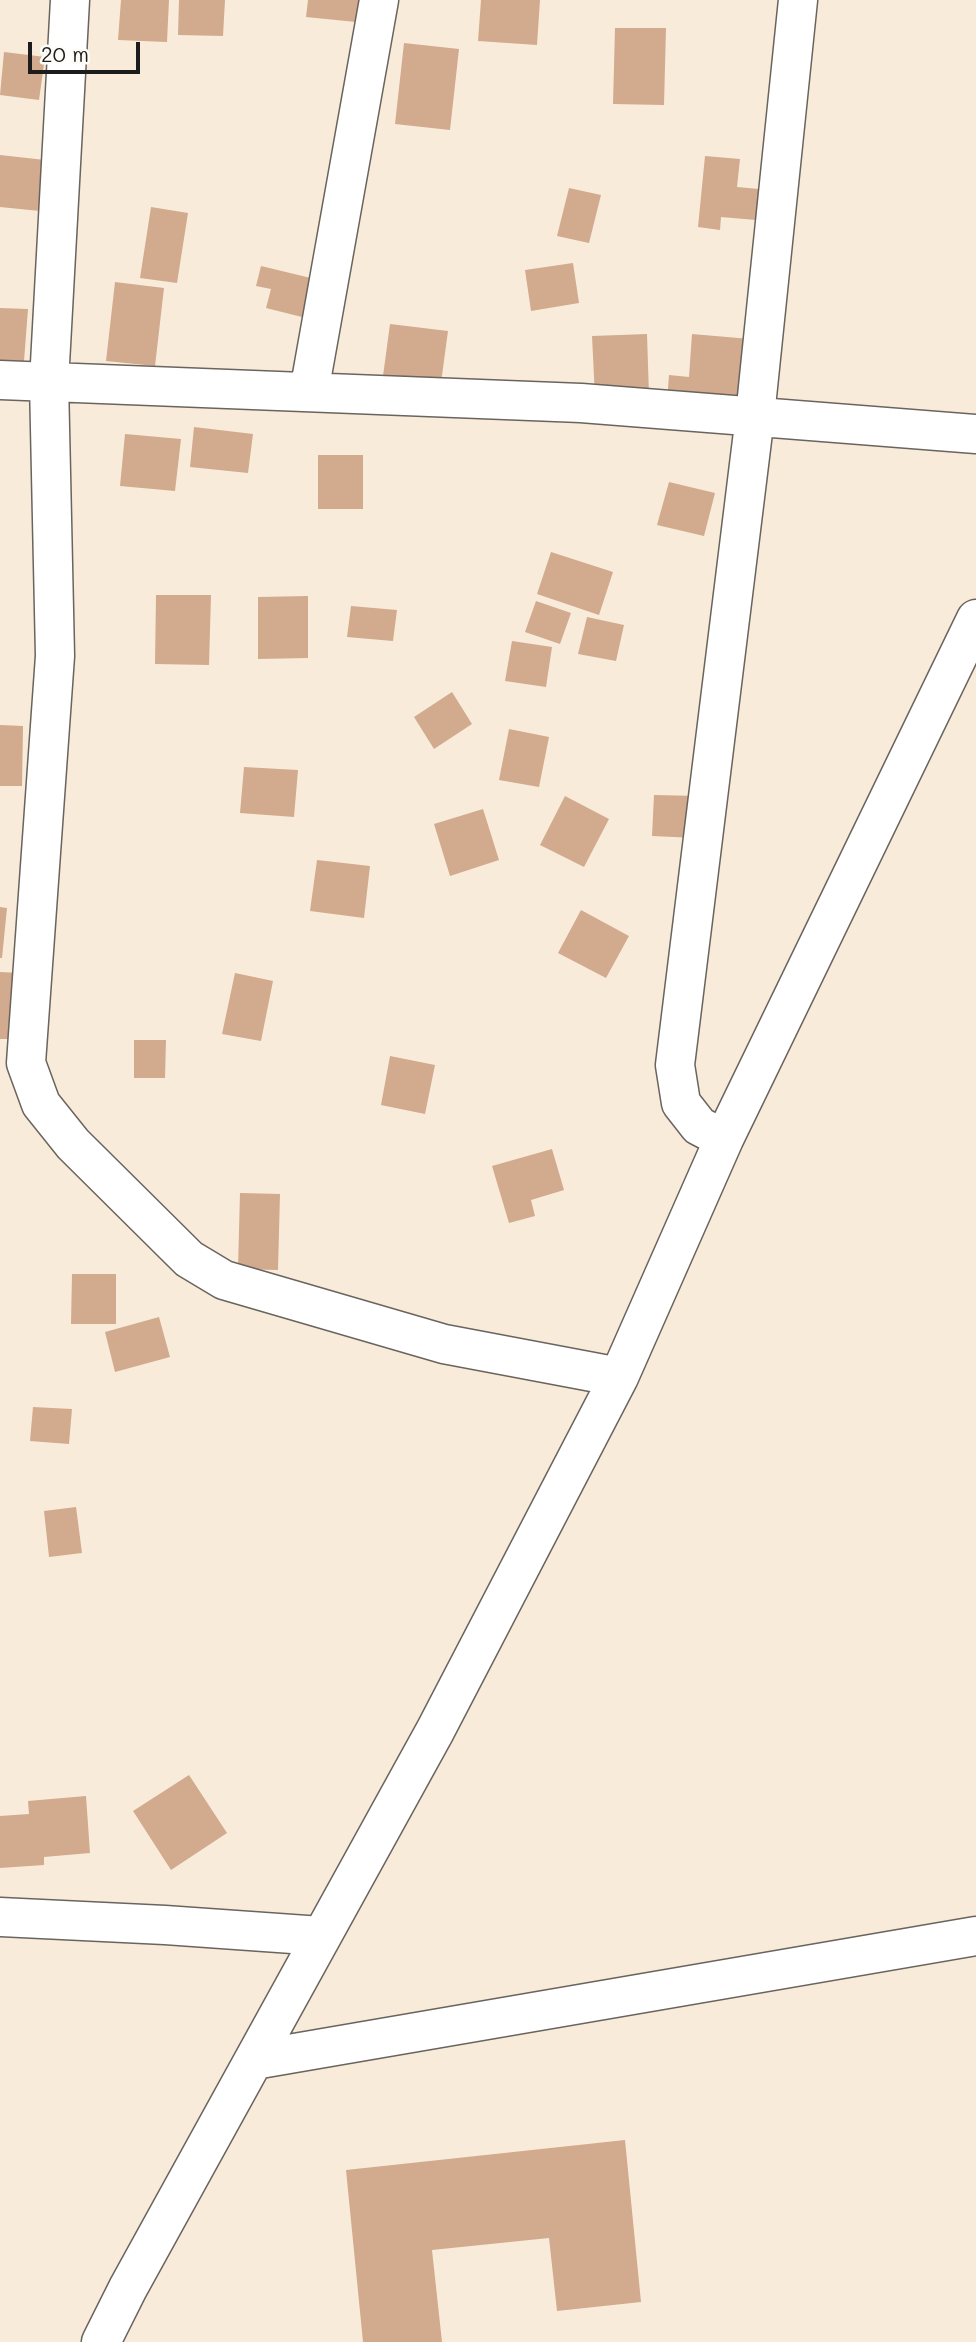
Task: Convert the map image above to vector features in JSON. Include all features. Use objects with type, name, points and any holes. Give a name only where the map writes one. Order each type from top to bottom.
[{"type":"street","points":[[70,0],[49,382],[55,656],[26,1063],[41,1104],[73,1144],[189,1259],[225,1280],[444,1344],[619,1377]]},
{"type":"street","points":[[309,392],[379,0]]},
{"type":"street","points":[[724,1139],[699,1126],[681,1103],[675,1065],[755,416],[799,0]]},
{"type":"street","points":[[0,380],[581,403],[976,434]]},
{"type":"street","points":[[101,2342],[435,1731],[619,1377],[724,1139],[976,619]]},
{"type":"street","points":[[0,1917],[321,1936]]},
{"type":"street","points":[[254,2060],[976,1936]]},
{"type":"building","points":[[121,0],[169,0],[167,42],[118,40]]},
{"type":"building","points":[[179,0],[225,0],[223,36],[178,35]]},
{"type":"building","points":[[308,0],[359,0],[356,22],[306,17]]},
{"type":"building","points":[[481,0],[540,0],[537,45],[478,41]]},
{"type":"building","points":[[615,28],[666,28],[664,105],[613,104]]},
{"type":"building","points":[[404,43],[459,49],[450,130],[395,124]]},
{"type":"building","points":[[4,52],[45,57],[39,100],[0,95]]},
{"type":"building","points":[[0,155],[45,160],[40,211],[0,207]]},
{"type":"building","points":[[705,156],[740,159],[737,187],[759,189],[756,220],[721,217],[720,230],[698,227]]},
{"type":"building","points":[[569,188],[601,195],[589,243],[557,236]]},
{"type":"building","points":[[151,207],[188,213],[177,283],[140,278]]},
{"type":"building","points":[[573,263],[579,303],[531,311],[525,270]]},
{"type":"building","points":[[261,266],[319,280],[310,319],[266,308],[271,289],[256,286]]},
{"type":"building","points":[[115,282],[164,288],[155,366],[106,361]]},
{"type":"building","points":[[0,308],[28,309],[23,374],[0,372]]},
{"type":"building","points":[[390,324],[448,331],[441,383],[383,376]]},
{"type":"building","points":[[647,334],[649,395],[595,397],[592,336]]},
{"type":"building","points":[[692,334],[750,339],[744,408],[667,402],[669,375],[689,377]]},
{"type":"building","points":[[194,427],[253,434],[248,473],[190,467]]},
{"type":"building","points":[[125,434],[181,439],[175,491],[120,486]]},
{"type":"building","points":[[318,455],[363,455],[363,509],[318,509]]},
{"type":"building","points":[[669,482],[715,493],[704,536],[657,525]]},
{"type":"building","points":[[551,552],[613,572],[599,615],[537,594]]},
{"type":"building","points":[[156,595],[211,595],[209,665],[155,664]]},
{"type":"building","points":[[308,596],[308,658],[258,659],[258,597]]},
{"type":"building","points":[[536,601],[571,613],[560,644],[525,632]]},
{"type":"building","points":[[351,606],[397,610],[393,641],[347,637]]},
{"type":"building","points":[[587,617],[624,625],[616,661],[578,654]]},
{"type":"building","points":[[512,641],[552,647],[546,687],[505,681]]},
{"type":"building","points":[[452,692],[472,724],[434,749],[414,717]]},
{"type":"building","points":[[0,725],[23,726],[22,786],[0,786]]},
{"type":"building","points":[[509,729],[549,737],[539,787],[499,780]]},
{"type":"building","points":[[244,767],[298,770],[294,817],[240,813]]},
{"type":"building","points":[[654,795],[698,796],[696,838],[652,836]]},
{"type":"building","points":[[565,796],[609,819],[584,867],[540,845]]},
{"type":"building","points":[[483,809],[499,860],[450,876],[434,824]]},
{"type":"building","points":[[317,860],[370,866],[364,918],[310,911]]},
{"type":"building","points":[[0,907],[7,908],[2,958],[0,958]]},
{"type":"building","points":[[581,910],[629,936],[606,978],[558,953]]},
{"type":"building","points":[[0,972],[20,973],[19,1039],[0,1039]]},
{"type":"building","points":[[235,973],[273,981],[261,1041],[222,1034]]},
{"type":"building","points":[[134,1040],[166,1040],[165,1078],[134,1078]]},
{"type":"building","points":[[390,1056],[435,1065],[425,1114],[381,1105]]},
{"type":"building","points":[[552,1149],[564,1190],[531,1200],[535,1216],[509,1223],[492,1166]]},
{"type":"building","points":[[240,1193],[280,1194],[278,1270],[238,1269]]},
{"type":"building","points":[[72,1274],[116,1274],[116,1324],[71,1324]]},
{"type":"building","points":[[159,1317],[170,1357],[115,1372],[105,1332]]},
{"type":"building","points":[[33,1407],[72,1409],[69,1444],[30,1441]]},
{"type":"building","points":[[76,1507],[82,1553],[49,1557],[44,1511]]},
{"type":"building","points":[[189,1775],[227,1833],[171,1870],[133,1811]]},
{"type":"building","points":[[86,1796],[90,1853],[44,1857],[44,1865],[0,1868],[0,1816],[29,1814],[28,1801]]},
{"type":"building","points":[[625,2140],[641,2302],[557,2311],[549,2238],[432,2250],[442,2342],[363,2342],[346,2170]]}]
